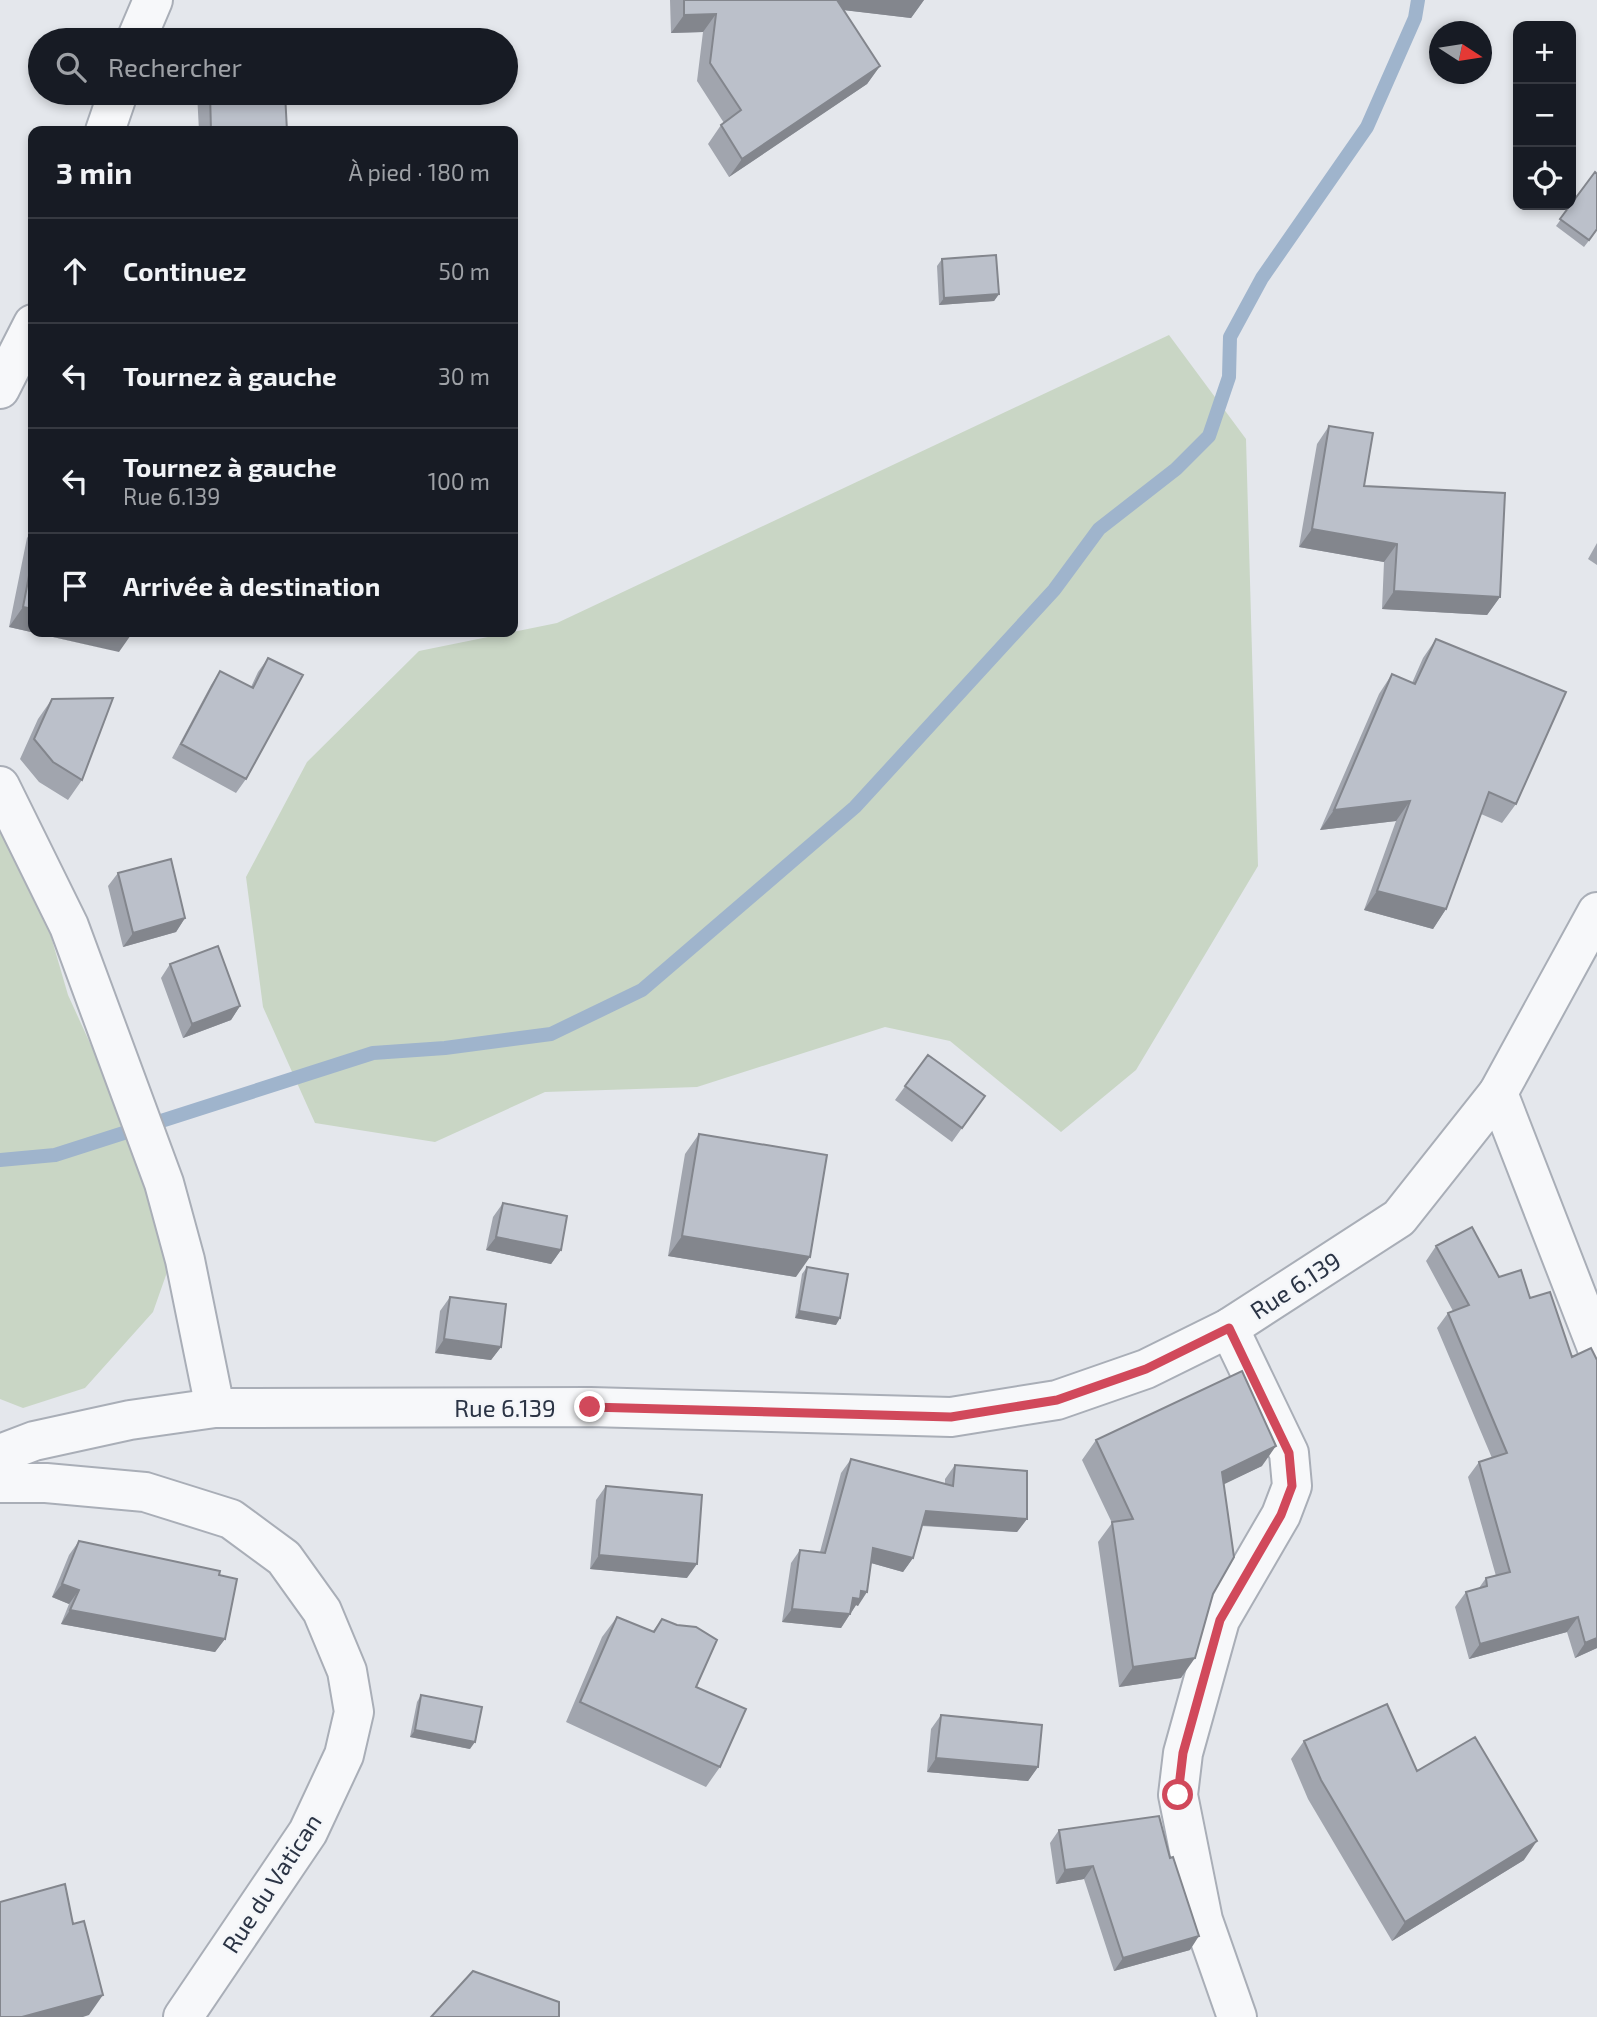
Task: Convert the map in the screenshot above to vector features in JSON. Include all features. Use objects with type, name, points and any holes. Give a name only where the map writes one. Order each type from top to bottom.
[{"type":"street","points":[[141,28],[153,0]]},
{"type":"street","points":[[107,126],[114,105]]},
{"type":"street","points":[[0,389],[28,334]]},
{"type":"street","points":[[0,786],[69,926],[164,1183],[185,1260],[215,1408]]},
{"type":"street","name":"Rue 6.139","points":[[0,1454],[34,1441],[130,1420],[215,1408],[590,1407],[951,1417],[1057,1400],[1146,1369],[1229,1328],[1399,1219],[1498,1093],[1597,912]]},
{"type":"street","points":[[1498,1093],[1597,1348]]},
{"type":"street","points":[[1229,1328],[1289,1453],[1292,1486],[1281,1515],[1220,1620],[1183,1753],[1178,1795],[1203,1920],[1237,2017]]},
{"type":"street","name":"Rue du Vatican","points":[[0,1483],[46,1483],[145,1492],[230,1519],[284,1558],[322,1611],[347,1671],[354,1712],[344,1755],[313,1821],[183,2017]]},
{"type":"green space","points":[[1169,335],[1246,439],[1258,866],[1136,1070],[1061,1132],[950,1041],[885,1027],[697,1087],[545,1092],[435,1142],[315,1123],[263,1007],[246,877],[307,762],[419,651],[488,637],[518,637],[518,631],[557,623]]},
{"type":"green space","points":[[0,776],[25,847],[68,995],[175,1229],[172,1258],[153,1312],[85,1388],[23,1408],[0,1399]]},
{"type":"building","points":[[684,0],[837,0],[880,66],[742,159],[721,125],[741,110],[710,63],[716,14],[684,15]]},
{"type":"building","points":[[210,105],[286,105],[287,126],[211,126]]},
{"type":"building","points":[[1595,172],[1597,229],[1589,240],[1560,219],[1567,210],[1576,210],[1576,198]]},
{"type":"building","points":[[996,255],[999,294],[944,298],[942,259]]},
{"type":"building","points":[[1329,426],[1373,433],[1364,486],[1505,493],[1500,597],[1394,591],[1397,544],[1312,529]]},
{"type":"building","points":[[28,581],[28,608],[23,607]]},
{"type":"building","points":[[1436,639],[1566,692],[1516,804],[1489,792],[1446,909],[1377,891],[1410,801],[1334,810],[1392,674],[1415,684]]},
{"type":"building","points":[[268,658],[303,675],[246,779],[181,744],[220,671],[253,688]]},
{"type":"building","points":[[113,698],[82,780],[53,762],[34,739],[52,699]]},
{"type":"building","points":[[171,859],[185,918],[133,933],[118,873]]},
{"type":"building","points":[[218,946],[240,1006],[192,1024],[170,964]]},
{"type":"building","points":[[928,1055],[985,1096],[962,1128],[905,1086]]},
{"type":"building","points":[[699,1134],[827,1155],[810,1257],[682,1236]]},
{"type":"building","points":[[503,1203],[567,1216],[561,1250],[496,1237]]},
{"type":"building","points":[[1472,1227],[1499,1277],[1521,1270],[1530,1298],[1550,1292],[1572,1357],[1591,1348],[1597,1360],[1597,1638],[1585,1643],[1578,1617],[1480,1644],[1466,1592],[1487,1586],[1486,1578],[1510,1572],[1479,1462],[1507,1453],[1448,1313],[1469,1305],[1436,1246]]},
{"type":"building","points":[[807,1267],[848,1274],[840,1318],[799,1311]]},
{"type":"building","points":[[450,1297],[506,1304],[501,1347],[444,1339]]},
{"type":"building","points":[[1242,1371],[1276,1446],[1222,1472],[1234,1557],[1213,1594],[1195,1658],[1133,1667],[1112,1522],[1133,1519],[1096,1440]]},
{"type":"building","points":[[851,1459],[953,1486],[955,1465],[1027,1471],[1027,1519],[926,1511],[913,1558],[873,1548],[867,1592],[861,1591],[860,1599],[853,1598],[850,1614],[792,1609],[800,1550],[825,1553]]},
{"type":"building","points":[[606,1486],[702,1495],[697,1564],[599,1555]]},
{"type":"building","points":[[79,1541],[220,1571],[219,1575],[237,1579],[225,1639],[70,1610],[79,1590],[62,1584]]},
{"type":"building","points":[[617,1617],[654,1632],[662,1619],[677,1625],[696,1627],[717,1640],[696,1687],[746,1709],[720,1767],[580,1702]]},
{"type":"building","points":[[421,1695],[482,1707],[475,1742],[415,1730]]},
{"type":"building","points":[[1387,1704],[1417,1771],[1475,1737],[1537,1841],[1405,1922],[1321,1780],[1304,1741]]},
{"type":"building","points":[[941,1715],[1042,1725],[1038,1767],[936,1758]]},
{"type":"building","points":[[1159,1816],[1170,1858],[1173,1857],[1199,1936],[1123,1958],[1093,1866],[1065,1870],[1059,1830]]},
{"type":"building","points":[[65,1884],[73,1924],[84,1921],[103,1995],[22,2017],[0,2017],[0,1902]]},
{"type":"building","points":[[473,1971],[559,2002],[559,2017],[431,2017]]},
{"type":"waterway","points":[[0,1160],[55,1155],[373,1053],[445,1048],[551,1034],[642,990],[855,807],[1054,590],[1099,529],[1176,469],[1209,436],[1229,377],[1230,337],[1262,278],[1367,127],[1415,18],[1418,0]]},
{"type":"route","points":[[590,1407],[951,1417],[1057,1400],[1146,1369],[1229,1328],[1289,1453],[1292,1486],[1281,1515],[1220,1620],[1183,1753],[1178,1795]]}]
